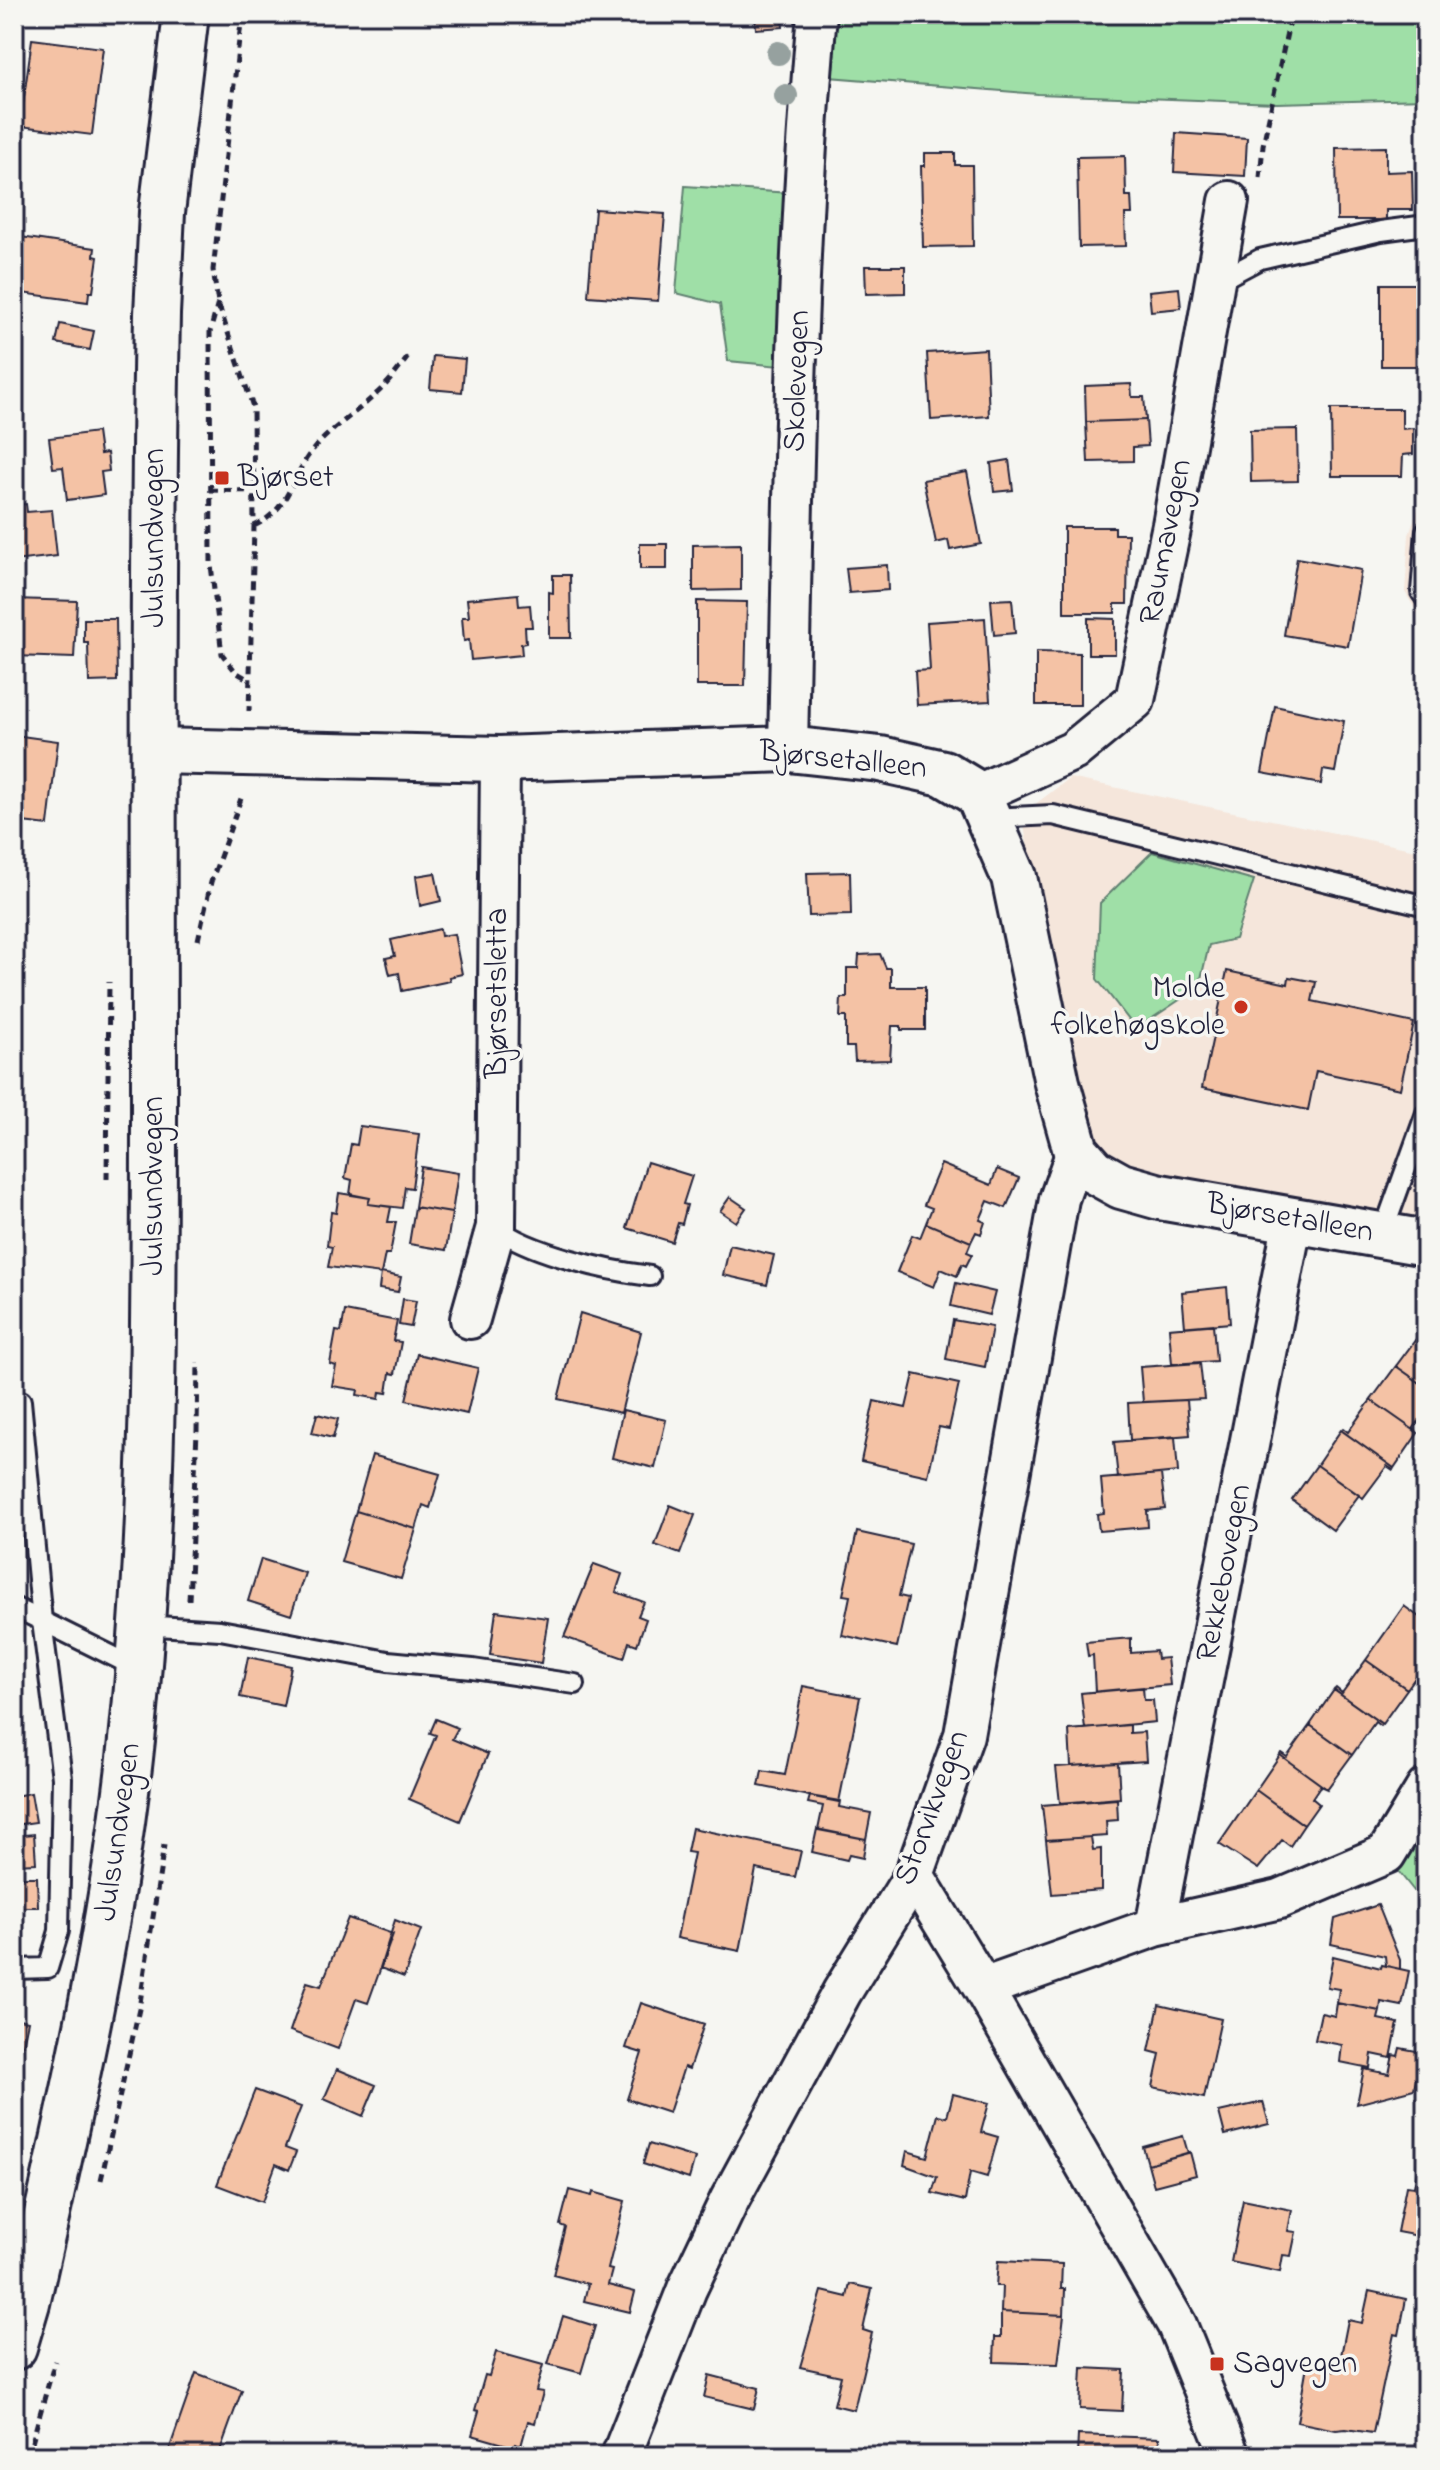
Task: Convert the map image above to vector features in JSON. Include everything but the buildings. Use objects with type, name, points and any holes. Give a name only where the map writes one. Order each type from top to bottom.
[{"type":"main road","name":"Julsundvegen","points":[[14,2347],[27,2303],[96,1986],[116,1870],[139,1669],[148,1536],[154,1269],[157,300],[162,212],[186,14]]},
{"type":"main road","name":"Bjørsetalleen","points":[[155,751],[500,759],[788,749],[880,759],[943,773],[983,806]]},
{"type":"main road","points":[[983,806],[1014,877],[1057,1083],[1076,1151]]},
{"type":"main road","name":"Bjørsetalleen","points":[[1076,1151],[1094,1171],[1121,1186],[1160,1197],[1426,1243]]},
{"type":"street","name":"Skolevegen","points":[[788,749],[804,211],[817,14]]},
{"type":"street","name":"Raumavegen","points":[[983,806],[1073,751],[1135,700],[1172,525],[1215,283],[1244,192]]},
{"type":"street","name":"Bjørsetsletta","points":[[470,1319],[496,1227],[500,759]]},
{"type":"street","name":"Storvikvegen","points":[[621,2456],[687,2289],[730,2199],[842,1992],[914,1875],[964,1735],[1059,1199],[1076,1151]]},
{"type":"street","name":"Rekkebovegen","points":[[1155,1927],[1293,1220]]},
{"type":"street","points":[[983,1988],[1155,1927],[1280,1899],[1386,1854],[1426,1788]]},
{"type":"street","points":[[914,1875],[983,1988],[1177,2325],[1230,2456]]},
{"type":"lane","points":[[1215,283],[1260,259],[1381,231],[1426,225]]},
{"type":"lane","points":[[1426,531],[1421,592],[1426,599]]},
{"type":"lane","points":[[983,806],[1053,815],[1426,906]]},
{"type":"lane","points":[[1382,1235],[1426,1113]]},
{"type":"lane","points":[[496,1227],[518,1241],[566,1258],[650,1276]]},
{"type":"lane","points":[[14,1399],[21,1401],[42,1621],[62,1778],[59,1931],[48,1968],[14,1969]]},
{"type":"lane","points":[[14,1607],[139,1669]]},
{"type":"lane","points":[[142,1625],[220,1630],[388,1661],[473,1669],[575,1684]]},
{"type":"path","points":[[242,14],[213,270],[218,303],[253,407],[254,526],[249,722]]},
{"type":"path","points":[[1244,192],[1263,145],[1291,14]]},
{"type":"path","points":[[218,303],[210,332],[211,565],[222,654],[236,672],[249,680]]},
{"type":"path","points":[[254,526],[269,519],[282,505],[317,445],[378,393],[408,357]]},
{"type":"path","points":[[210,490],[252,491]]},
{"type":"path","points":[[107,1179],[109,973]]},
{"type":"shaded area","points":[[1426,485],[1426,628],[1405,592],[1409,535]]},
{"type":"shaded area","name":"Molde folkehøgskole","points":[[1070,778],[1416,850],[1426,810],[1426,1226],[1082,1164],[1022,814]]},
{"type":"green space","points":[[832,14],[1426,14],[1426,99],[1277,103],[1038,94],[829,77]]},
{"type":"green space","points":[[685,186],[790,193],[780,366],[728,361],[720,304],[676,293]]},
{"type":"green space","points":[[1152,852],[1254,880],[1235,939],[1209,945],[1199,987],[1136,1029],[1097,979],[1100,903]]},
{"type":"green space","points":[[1426,1825],[1426,1906],[1395,1867]]},
{"type":"place","name":"Bjørset","points":[[222,478]]},
{"type":"place","name":"Molde folkehøgskole","points":[[1241,1007]]},
{"type":"place","name":"Sagvegen","points":[[1217,2364]]}]
